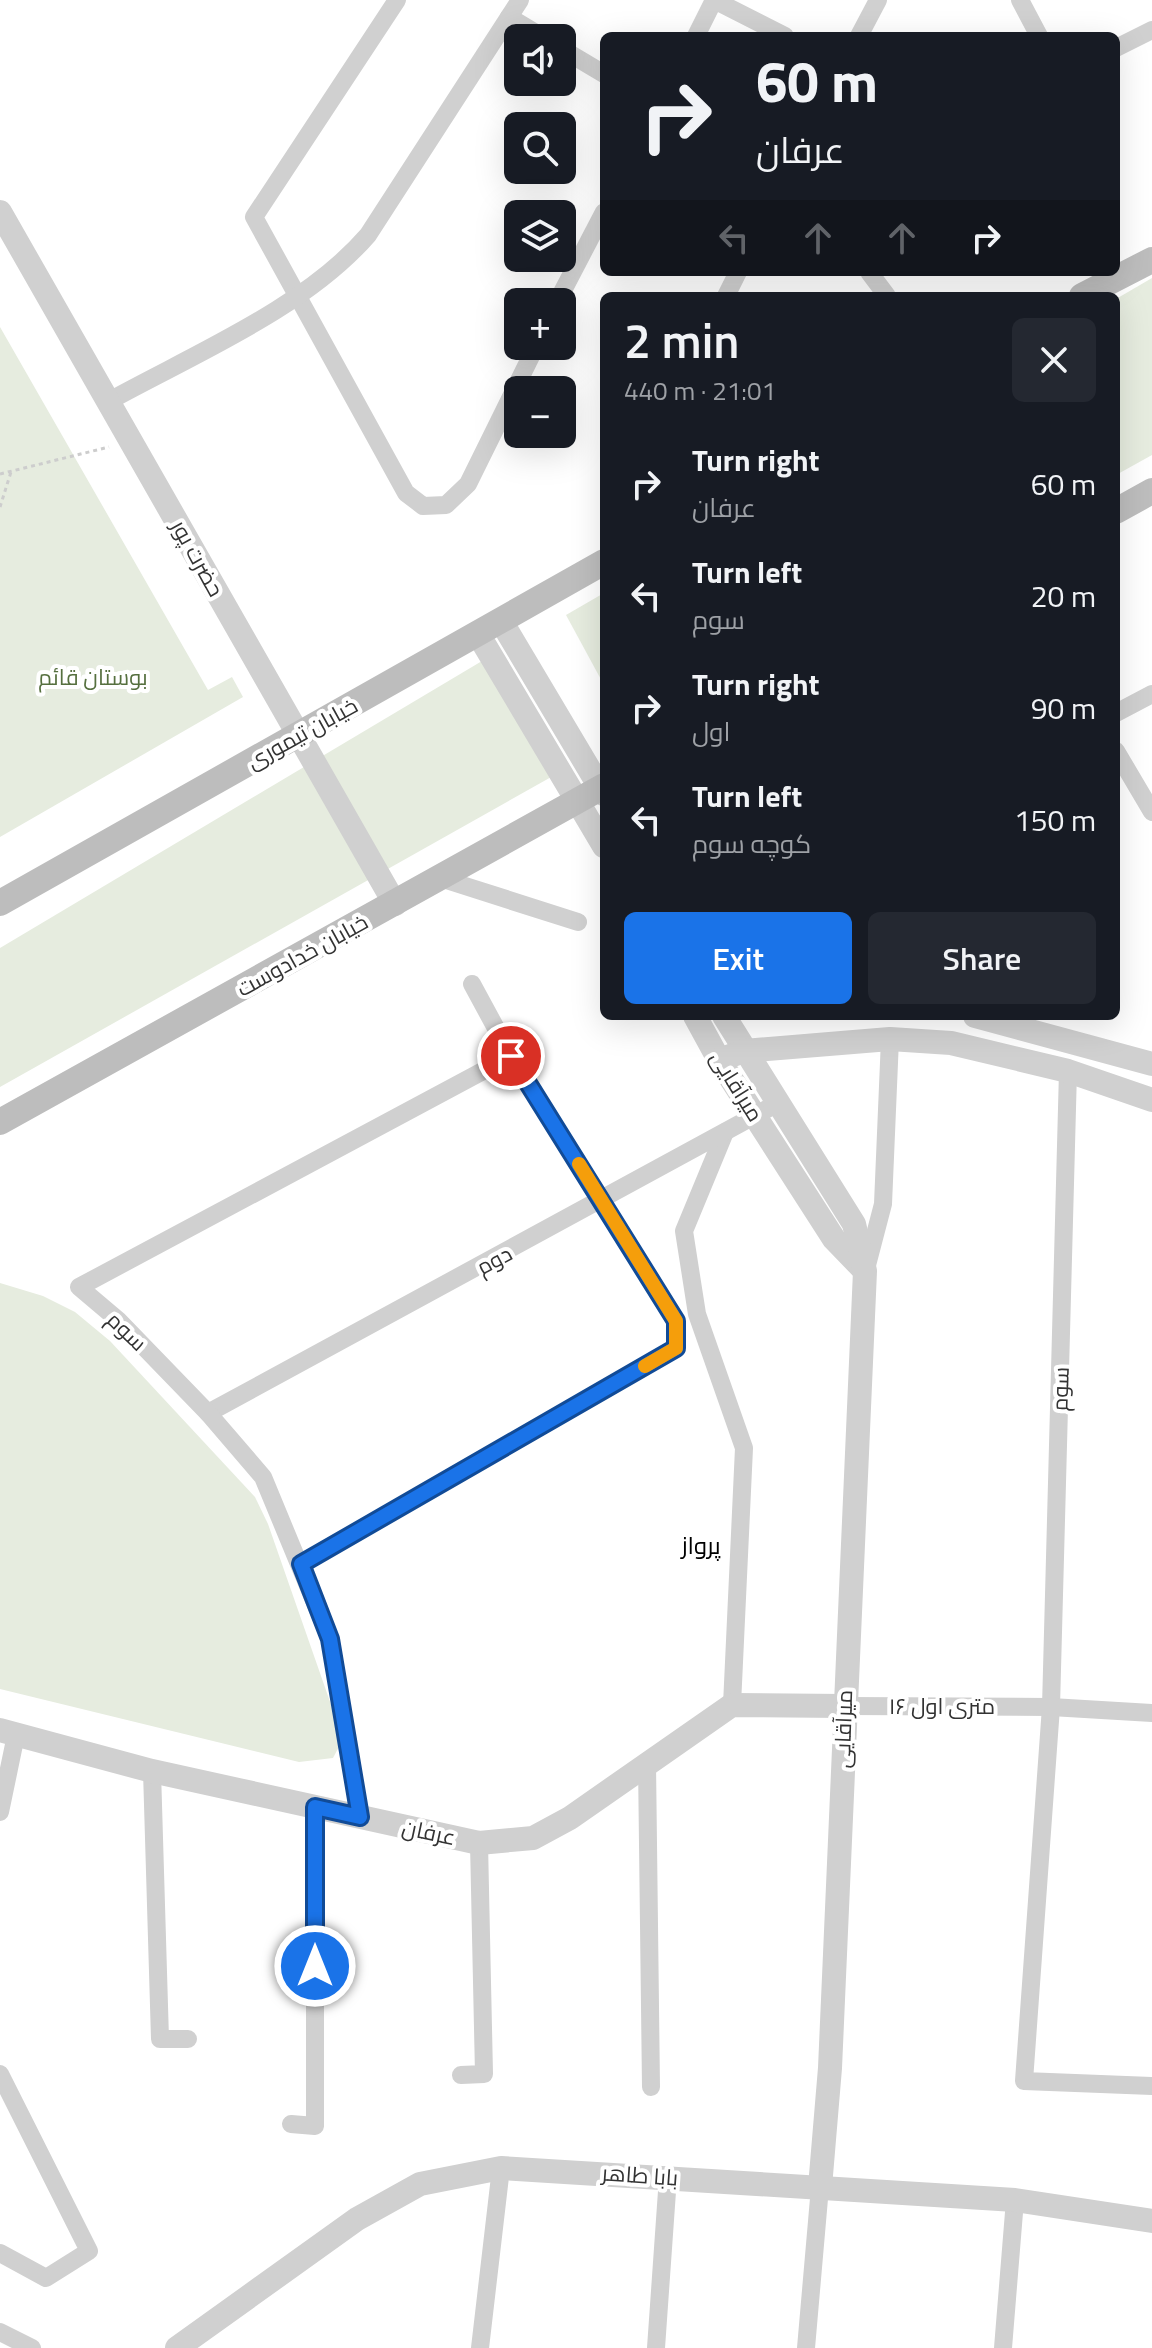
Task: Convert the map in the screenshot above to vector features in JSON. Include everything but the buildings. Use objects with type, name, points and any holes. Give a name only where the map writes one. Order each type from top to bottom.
[{"type":"main road","points":[[1090,292],[1152,260]]},
{"type":"main road","points":[[1120,509],[1152,491]]},
{"type":"main road","name":"خیابان تیموری","points":[[0,903],[600,564]]},
{"type":"main road","name":"خیابان خدادوست","points":[[0,1122],[597,792]]},
{"type":"street","points":[[397,0],[254,217],[406,493],[423,506],[446,505],[468,484],[529,360]]},
{"type":"street","points":[[109,401],[299,296],[344,263],[368,235],[520,0]]},
{"type":"street","points":[[698,32],[714,0],[777,32]]},
{"type":"street","points":[[861,32],[878,0]]},
{"type":"street","points":[[1020,0],[1037,32]]},
{"type":"street","points":[[509,17],[521,24]]},
{"type":"street","points":[[1120,46],[1152,30]]},
{"type":"street","points":[[576,57],[600,72]]},
{"type":"street","name":"حضرت پور","points":[[0,212],[395,904]]},
{"type":"street","points":[[564,288],[600,220]]},
{"type":"street","points":[[501,621],[597,792],[600,815]]},
{"type":"street","points":[[478,634],[597,792]]},
{"type":"street","points":[[1120,711],[1152,694]]},
{"type":"street","points":[[1120,758],[1152,812]]},
{"type":"street","points":[[440,878],[578,922]]},
{"type":"street","points":[[301,1564],[676,1348],[676,1321],[511,1056],[472,984]]},
{"type":"street","name":"میرآقایی","points":[[697,1020],[719,1060],[834,1239],[865,1271]]},
{"type":"street","name":"میرآقایی","points":[[726,1020],[854,1224],[865,1271],[830,2052],[820,2187]]},
{"type":"street","points":[[990,1020],[1152,1064]]},
{"type":"street","points":[[719,1060],[744,1051],[890,1039],[951,1043],[1068,1071],[1152,1100]]},
{"type":"street","points":[[865,1271],[883,1204],[890,1039]]},
{"type":"street","name":"سوم","points":[[360,1817],[330,1639],[263,1477],[208,1413],[118,1320],[79,1287],[511,1056]]},
{"type":"street","name":"سوم","points":[[1068,1071],[1051,1707],[1024,2081],[1152,2086]]},
{"type":"street","name":"دوم","points":[[208,1413],[602,1202],[778,1103]]},
{"type":"street","points":[[725,1132],[684,1231],[697,1314],[744,1448],[732,1705]]},
{"type":"street","name":"۱۶ متری اول","points":[[732,1705],[1051,1707],[1152,1713]]},
{"type":"street","name":"عرفان","points":[[8,1733],[152,1771],[479,1843],[533,1838],[570,1818],[732,1705]]},
{"type":"street","points":[[0,1812],[8,1733]]},
{"type":"street","points":[[647,1763],[651,2087]]},
{"type":"street","points":[[152,1771],[160,2039],[188,2039]]},
{"type":"street","points":[[291,2124],[315,2126],[315,1807]]},
{"type":"street","points":[[461,2075],[484,2074],[479,1843]]},
{"type":"street","points":[[0,2074],[89,2251],[46,2278],[0,2253]]},
{"type":"street","points":[[480,2348],[501,2168]]},
{"type":"street","name":"بابا طاهر","points":[[177,2348],[357,2219],[420,2184],[501,2168],[1015,2200],[1152,2221]]},
{"type":"street","points":[[656,2348],[668,2177]]},
{"type":"street","points":[[806,2348],[820,2187]]},
{"type":"street","points":[[1003,2348],[1015,2200]]},
{"type":"street","points":[[0,2332],[32,2348]]},
{"type":"path","points":[[0,474],[132,442]]},
{"type":"path","points":[[0,507],[11,471]]},
{"type":"green space","points":[[1152,278],[1152,455],[1120,473],[1120,297]]},
{"type":"green space","name":"بوستان قائم","points":[[0,327],[208,690],[232,677],[243,697],[0,837]]},
{"type":"green space","points":[[600,595],[600,678],[566,615]]},
{"type":"green space","points":[[482,661],[553,776],[0,1087],[0,948]]},
{"type":"green space","points":[[0,1283],[43,1296],[75,1312],[110,1341],[255,1497],[268,1524],[343,1739],[333,1758],[299,1762],[0,1689]]},
{"type":"slow traffic","points":[[579,1164],[676,1321],[676,1348],[645,1366]]},
{"type":"district","name":"پرواز","points":[[701,1545]]},
{"type":"route","points":[[315,1966],[315,1807],[360,1817],[330,1639],[301,1564],[676,1348],[676,1321],[511,1056]]}]
